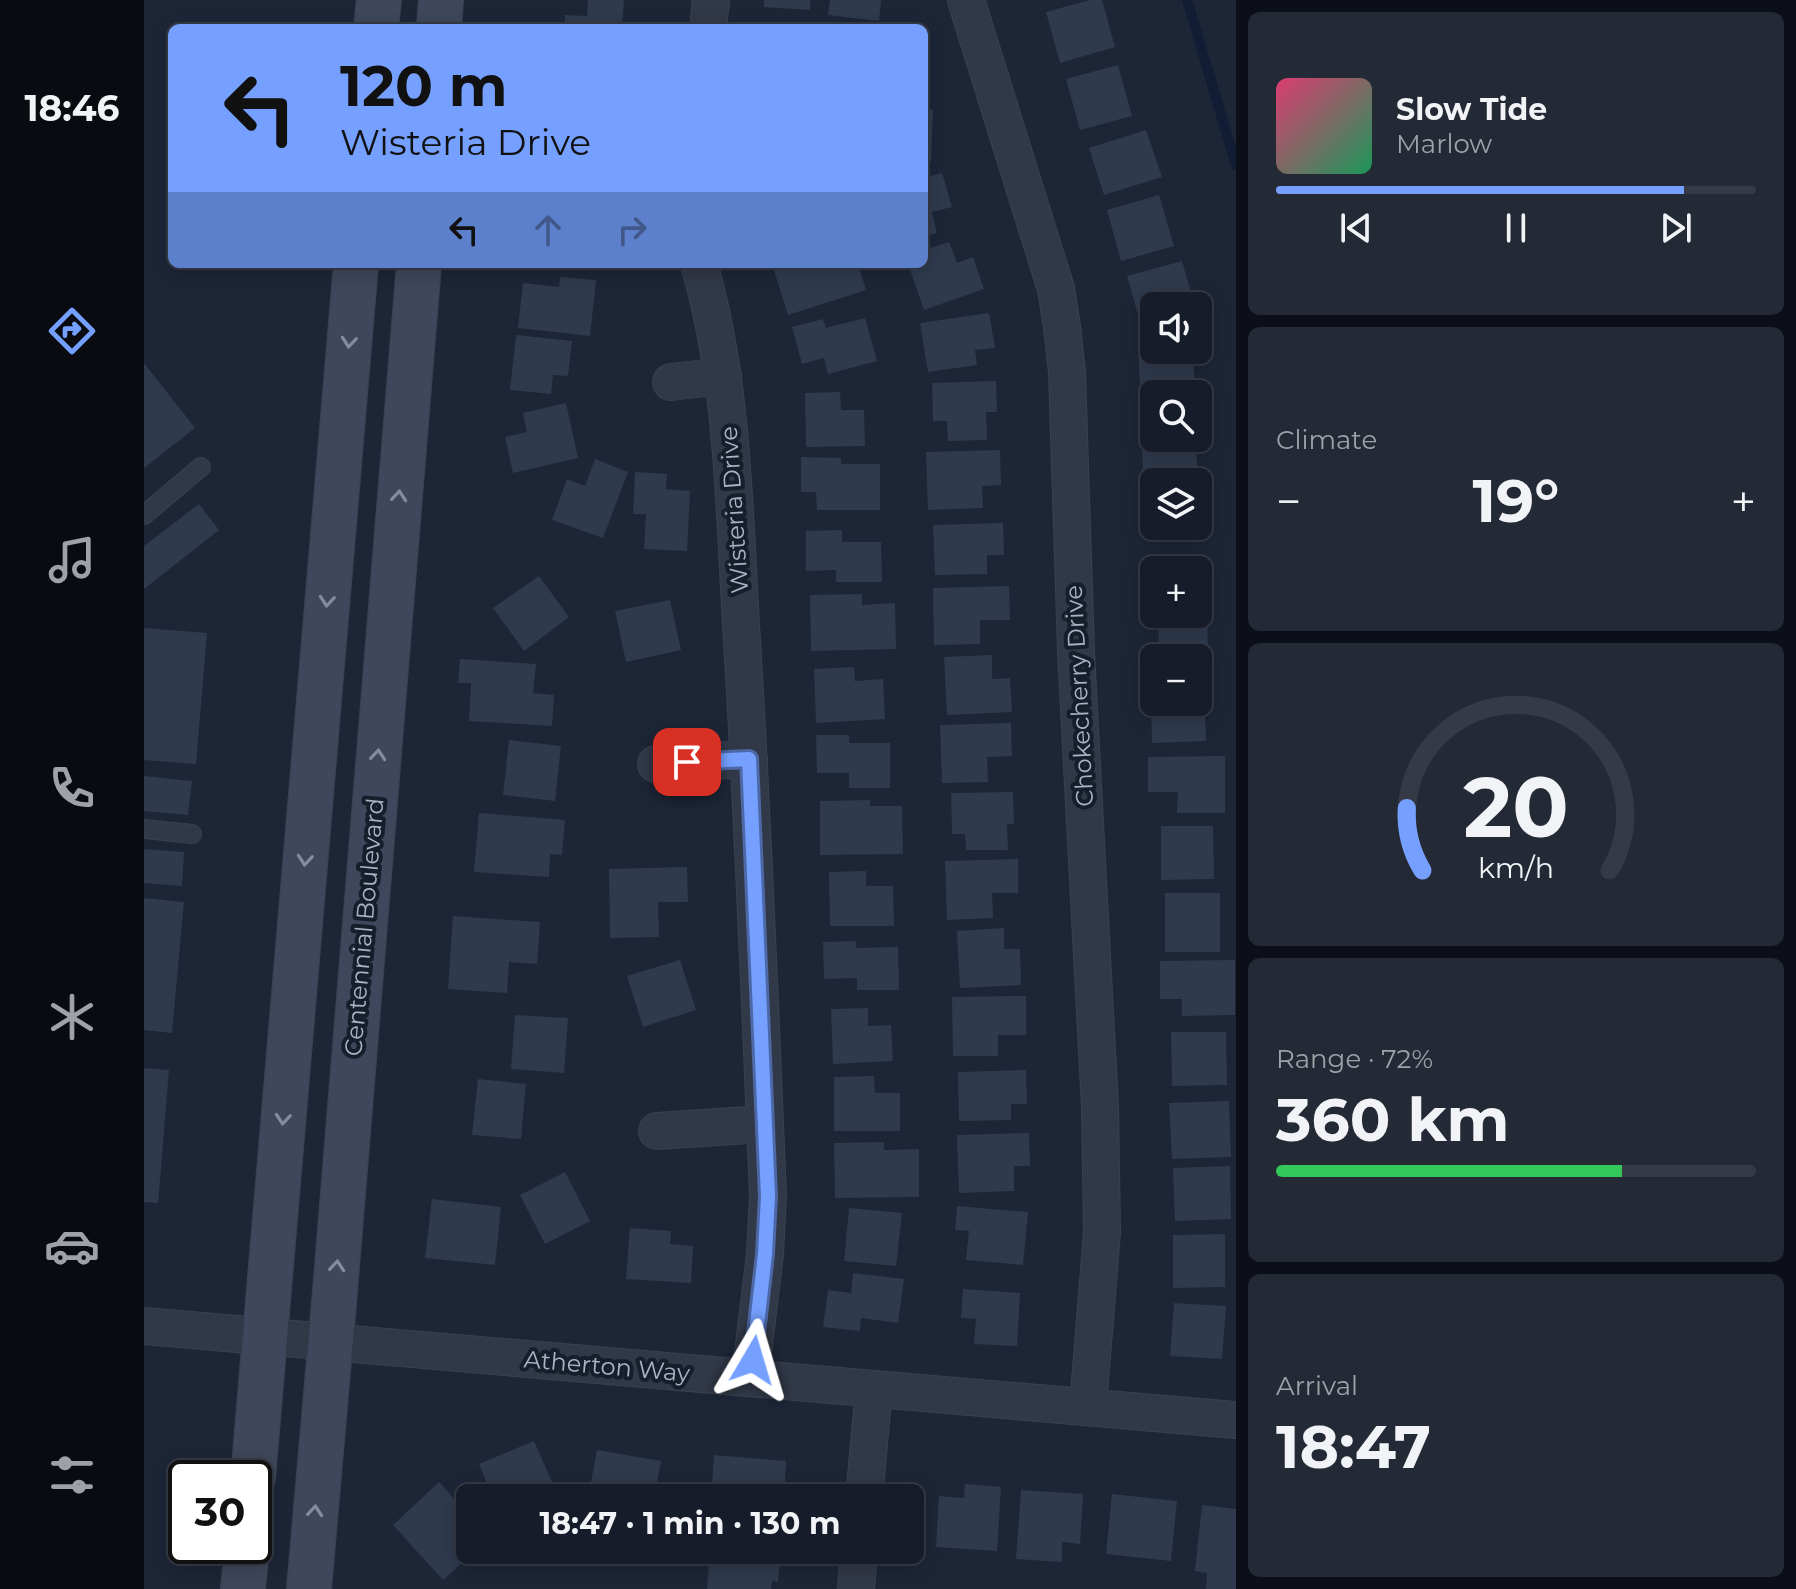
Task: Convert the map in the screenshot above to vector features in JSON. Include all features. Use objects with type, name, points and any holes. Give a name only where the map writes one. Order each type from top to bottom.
[{"type":"main road","points":[[376,24],[379,0]]},
{"type":"main road","points":[[439,24],[441,0]]},
{"type":"main road","points":[[254,1460],[356,268]]},
{"type":"main road","name":"Centennial Boulevard","points":[[309,1589],[419,268]]},
{"type":"main road","points":[[243,1589],[245,1564]]},
{"type":"street","points":[[708,24],[711,0]]},
{"type":"street","name":"Chokecherry Drive","points":[[966,0],[1056,289],[1067,372],[1076,652],[1101,1172],[1102,1232],[1088,1406]]},
{"type":"street","name":"Wisteria Drive","points":[[700,268],[723,376],[731,451],[749,759],[768,1196],[765,1254],[750,1378]]},
{"type":"street","points":[[671,382],[723,376]]},
{"type":"street","points":[[656,764],[749,759]]},
{"type":"street","points":[[657,1131],[765,1124]]},
{"type":"street","name":"Atherton Way","points":[[144,1326],[1236,1420]]},
{"type":"street","points":[[865,1484],[874,1389]]},
{"type":"street","points":[[856,1589],[858,1564]]},
{"type":"lane","points":[[144,515],[201,467]]},
{"type":"lane","points":[[144,829],[192,834]]},
{"type":"building","points":[[588,0],[624,0],[622,24],[564,24],[565,15],[587,16]]},
{"type":"building","points":[[764,0],[810,0],[810,10],[764,7]]},
{"type":"building","points":[[830,0],[881,0],[879,21],[828,15]]},
{"type":"building","points":[[1090,0],[1102,0],[1115,47],[1060,63],[1046,12]]},
{"type":"building","points":[[1118,65],[1132,116],[1080,130],[1066,79]]},
{"type":"building","points":[[928,109],[933,110],[931,162],[928,162]]},
{"type":"building","points":[[1146,130],[1162,177],[1104,195],[1089,148]]},
{"type":"building","points":[[942,173],[952,207],[932,212],[937,233],[928,236],[928,177]]},
{"type":"building","points":[[1159,195],[1174,246],[1121,261],[1107,210]]},
{"type":"building","points":[[949,242],[957,263],[973,257],[984,289],[924,310],[909,268],[928,268],[928,249]]},
{"type":"building","points":[[1182,261],[1191,292],[1140,292],[1140,322],[1127,276]]},
{"type":"building","points":[[773,268],[859,268],[866,290],[788,315]]},
{"type":"building","points":[[560,277],[596,280],[590,336],[518,328],[523,283],[559,287]]},
{"type":"building","points":[[989,313],[995,348],[975,350],[977,365],[928,372],[920,323]]},
{"type":"building","points":[[865,318],[877,361],[828,374],[824,358],[802,364],[792,327],[823,319],[826,328]]},
{"type":"building","points":[[516,335],[572,341],[568,376],[553,375],[551,394],[510,390]]},
{"type":"building","points":[[1138,349],[1140,364],[1194,364],[1194,380],[1140,380],[1140,385]]},
{"type":"building","points":[[144,363],[195,428],[144,468]]},
{"type":"building","points":[[996,381],[997,412],[986,412],[987,440],[948,441],[947,421],[933,421],[932,383]]},
{"type":"building","points":[[840,392],[841,410],[864,410],[865,446],[806,447],[805,393]]},
{"type":"building","points":[[566,403],[578,458],[513,473],[505,437],[527,432],[523,413]]},
{"type":"building","points":[[1000,450],[1001,485],[982,486],[983,508],[928,510],[926,452]]},
{"type":"building","points":[[1142,452],[1196,452],[1197,468],[1143,468]]},
{"type":"building","points":[[801,457],[841,458],[841,464],[880,464],[880,510],[817,510],[816,492],[801,492]]},
{"type":"building","points":[[595,459],[628,472],[603,538],[552,520],[567,479],[585,486]]},
{"type":"building","points":[[635,472],[667,474],[666,489],[690,491],[687,551],[644,549],[646,514],[633,514]]},
{"type":"building","points":[[199,504],[219,530],[144,589],[144,546]]},
{"type":"building","points":[[1003,523],[1004,555],[987,555],[987,574],[935,575],[933,525]]},
{"type":"building","points":[[842,530],[842,542],[881,542],[882,582],[836,582],[836,570],[806,571],[806,531]]},
{"type":"building","points":[[539,576],[569,617],[524,651],[493,608]]},
{"type":"building","points":[[1009,586],[1010,620],[980,620],[980,644],[934,645],[933,588]]},
{"type":"building","points":[[862,594],[862,605],[895,603],[896,649],[811,651],[810,595]]},
{"type":"building","points":[[670,600],[681,650],[626,662],[615,611]]},
{"type":"building","points":[[144,628],[207,633],[196,764],[144,760]]},
{"type":"building","points":[[1158,628],[1207,628],[1208,644],[1159,644]]},
{"type":"building","points":[[992,655],[992,679],[1010,678],[1012,712],[947,715],[944,657]]},
{"type":"building","points":[[460,659],[536,664],[533,693],[554,695],[552,726],[469,721],[471,683],[458,683]]},
{"type":"building","points":[[854,667],[855,681],[883,679],[885,719],[816,723],[814,669]]},
{"type":"building","points":[[1151,716],[1205,716],[1206,741],[1152,743]]},
{"type":"building","points":[[1011,723],[1012,756],[987,757],[988,782],[942,783],[940,725]]},
{"type":"building","points":[[816,735],[849,735],[849,743],[890,743],[890,788],[849,788],[849,773],[817,773]]},
{"type":"building","points":[[509,740],[561,746],[555,801],[503,795]]},
{"type":"building","points":[[1225,756],[1225,813],[1177,813],[1178,792],[1148,792],[1148,757]]},
{"type":"building","points":[[144,776],[192,781],[188,815],[144,811]]},
{"type":"building","points":[[1013,792],[1014,824],[1007,824],[1008,850],[966,850],[965,834],[952,834],[951,793]]},
{"type":"building","points":[[870,800],[870,806],[902,806],[903,854],[820,855],[820,801]]},
{"type":"building","points":[[479,813],[565,820],[562,855],[550,854],[549,877],[474,872]]},
{"type":"building","points":[[1161,826],[1213,826],[1214,879],[1161,880]]},
{"type":"building","points":[[144,849],[184,852],[182,886],[144,883]]},
{"type":"building","points":[[1018,859],[1018,893],[992,893],[993,918],[947,920],[945,861]]},
{"type":"building","points":[[687,867],[688,902],[658,902],[659,937],[610,938],[609,869]]},
{"type":"building","points":[[866,871],[866,886],[893,886],[894,926],[830,926],[829,872]]},
{"type":"building","points":[[1165,893],[1220,893],[1220,952],[1165,952]]},
{"type":"building","points":[[144,898],[184,902],[172,1033],[144,1030]]},
{"type":"building","points":[[453,916],[540,922],[537,964],[509,962],[507,993],[448,989]]},
{"type":"building","points":[[1004,928],[1004,949],[1020,949],[1021,985],[960,988],[957,931]]},
{"type":"building","points":[[856,941],[856,948],[898,947],[899,990],[857,990],[857,978],[824,979],[823,942]]},
{"type":"building","points":[[680,960],[696,1010],[643,1027],[627,976]]},
{"type":"building","points":[[1235,960],[1235,1015],[1182,1016],[1182,999],[1160,999],[1160,961]]},
{"type":"building","points":[[1026,996],[1026,1035],[998,1035],[998,1056],[953,1056],[952,997]]},
{"type":"building","points":[[868,1008],[868,1026],[891,1025],[893,1061],[833,1064],[831,1009]]},
{"type":"building","points":[[515,1015],[568,1018],[564,1073],[511,1069]]},
{"type":"building","points":[[1171,1032],[1226,1032],[1227,1085],[1172,1086]]},
{"type":"building","points":[[144,1068],[169,1070],[158,1203],[144,1202]]},
{"type":"building","points":[[1026,1070],[1027,1104],[1011,1104],[1011,1120],[959,1121],[958,1072]]},
{"type":"building","points":[[874,1076],[875,1093],[900,1093],[900,1131],[834,1131],[834,1077]]},
{"type":"building","points":[[478,1079],[526,1084],[521,1139],[472,1135]]},
{"type":"building","points":[[1229,1101],[1231,1157],[1172,1159],[1169,1103]]},
{"type":"building","points":[[1029,1133],[1030,1166],[1014,1166],[1014,1191],[959,1193],[957,1135]]},
{"type":"building","points":[[884,1142],[884,1150],[919,1149],[919,1197],[835,1198],[834,1143]]},
{"type":"building","points":[[1230,1166],[1231,1219],[1175,1221],[1173,1168]]},
{"type":"building","points":[[565,1172],[590,1221],[545,1244],[520,1195]]},
{"type":"building","points":[[432,1199],[501,1207],[495,1265],[425,1258]]},
{"type":"building","points":[[957,1206],[1028,1212],[1023,1265],[966,1260],[969,1231],[955,1230]]},
{"type":"building","points":[[849,1208],[902,1213],[896,1266],[844,1261]]},
{"type":"building","points":[[630,1228],[671,1231],[670,1244],[693,1246],[691,1283],[626,1279]]},
{"type":"building","points":[[1225,1234],[1225,1287],[1173,1288],[1173,1235]]},
{"type":"building","points":[[853,1273],[904,1279],[898,1323],[861,1318],[860,1331],[823,1327],[828,1290],[851,1293]]},
{"type":"building","points":[[963,1289],[1020,1293],[1017,1346],[974,1344],[976,1319],[961,1318]]},
{"type":"building","points":[[1174,1303],[1226,1306],[1222,1359],[1170,1356]]},
{"type":"building","points":[[534,1441],[553,1484],[487,1484],[479,1464]]},
{"type":"building","points":[[597,1450],[661,1461],[657,1484],[591,1484]]},
{"type":"building","points":[[714,1455],[786,1461],[785,1484],[712,1484]]},
{"type":"building","points":[[439,1482],[456,1501],[456,1564],[461,1564],[443,1580],[393,1525]]},
{"type":"building","points":[[965,1484],[1001,1487],[997,1551],[936,1547],[939,1496],[964,1498]]},
{"type":"building","points":[[1021,1490],[1083,1494],[1080,1544],[1062,1542],[1062,1562],[1016,1559]]},
{"type":"building","points":[[1112,1494],[1177,1501],[1171,1561],[1106,1554]]},
{"type":"building","points":[[1202,1505],[1236,1509],[1236,1589],[1206,1589],[1207,1573],[1195,1571]]},
{"type":"building","points":[[709,1564],[780,1564],[778,1582],[772,1581],[771,1589],[707,1589]]},
{"type":"waterway","points":[[1187,0],[1236,165]]},
{"type":"route","points":[[687,762],[749,759],[768,1196],[753,1360]]}]
